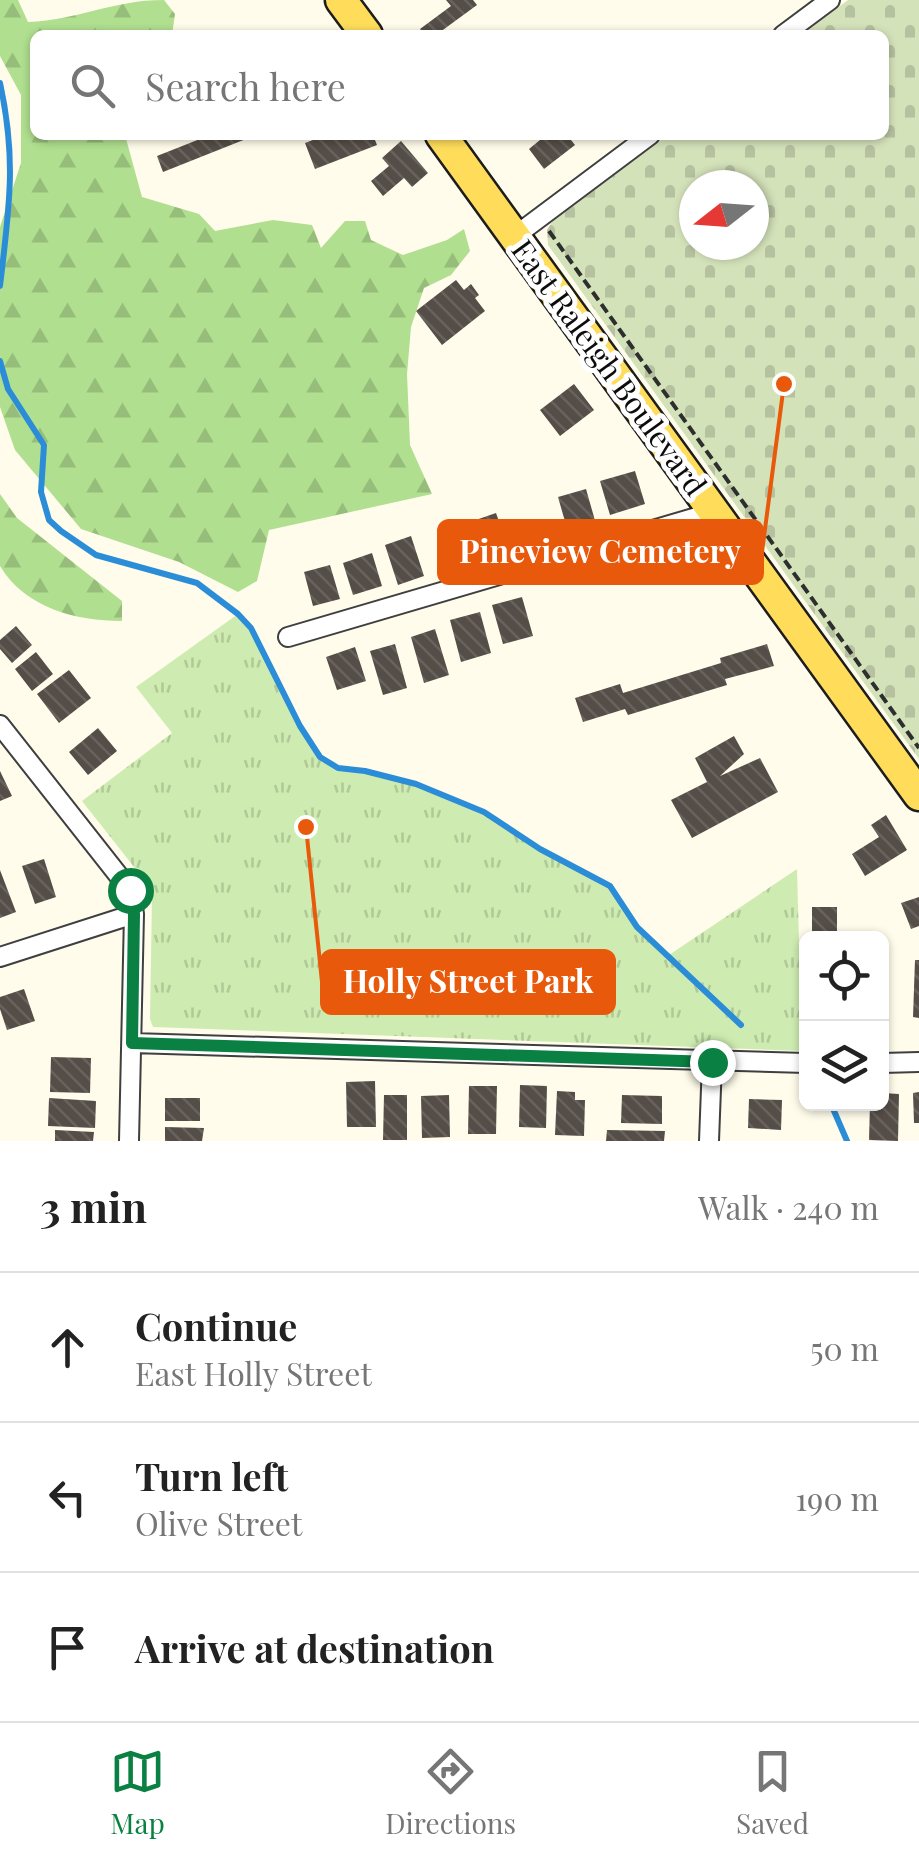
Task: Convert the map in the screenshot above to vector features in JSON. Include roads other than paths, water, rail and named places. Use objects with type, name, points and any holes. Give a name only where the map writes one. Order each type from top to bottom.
[{"type":"main road","points":[[340,0],[362,30]]},
{"type":"main road","name":"East Raleigh Boulevard","points":[[445,140],[919,795]]},
{"type":"street","points":[[790,30],[830,0]]},
{"type":"street","points":[[515,236],[643,140]]},
{"type":"street","points":[[288,637],[714,512]]},
{"type":"street","points":[[0,725],[130,890],[134,914],[129,1141]]},
{"type":"street","points":[[0,957],[134,914]]},
{"type":"street","points":[[132,1043],[799,1063]]},
{"type":"street","points":[[708,1141],[712,1062]]},
{"type":"street","points":[[889,1063],[919,1062]]},
{"type":"waterway","points":[[0,83],[10,161],[0,286]]},
{"type":"waterway","points":[[0,361],[8,389],[44,445],[41,492],[49,520],[61,531],[96,555],[197,583],[251,628],[300,726],[320,757],[338,768],[416,784],[484,812],[540,849],[610,886],[637,927],[741,1025]]},
{"type":"waterway","points":[[834,1111],[847,1141]]},
{"type":"place","name":"Pineview Cemetery","points":[[784,384]]},
{"type":"place","name":"Holly Street Park","points":[[306,827]]}]
